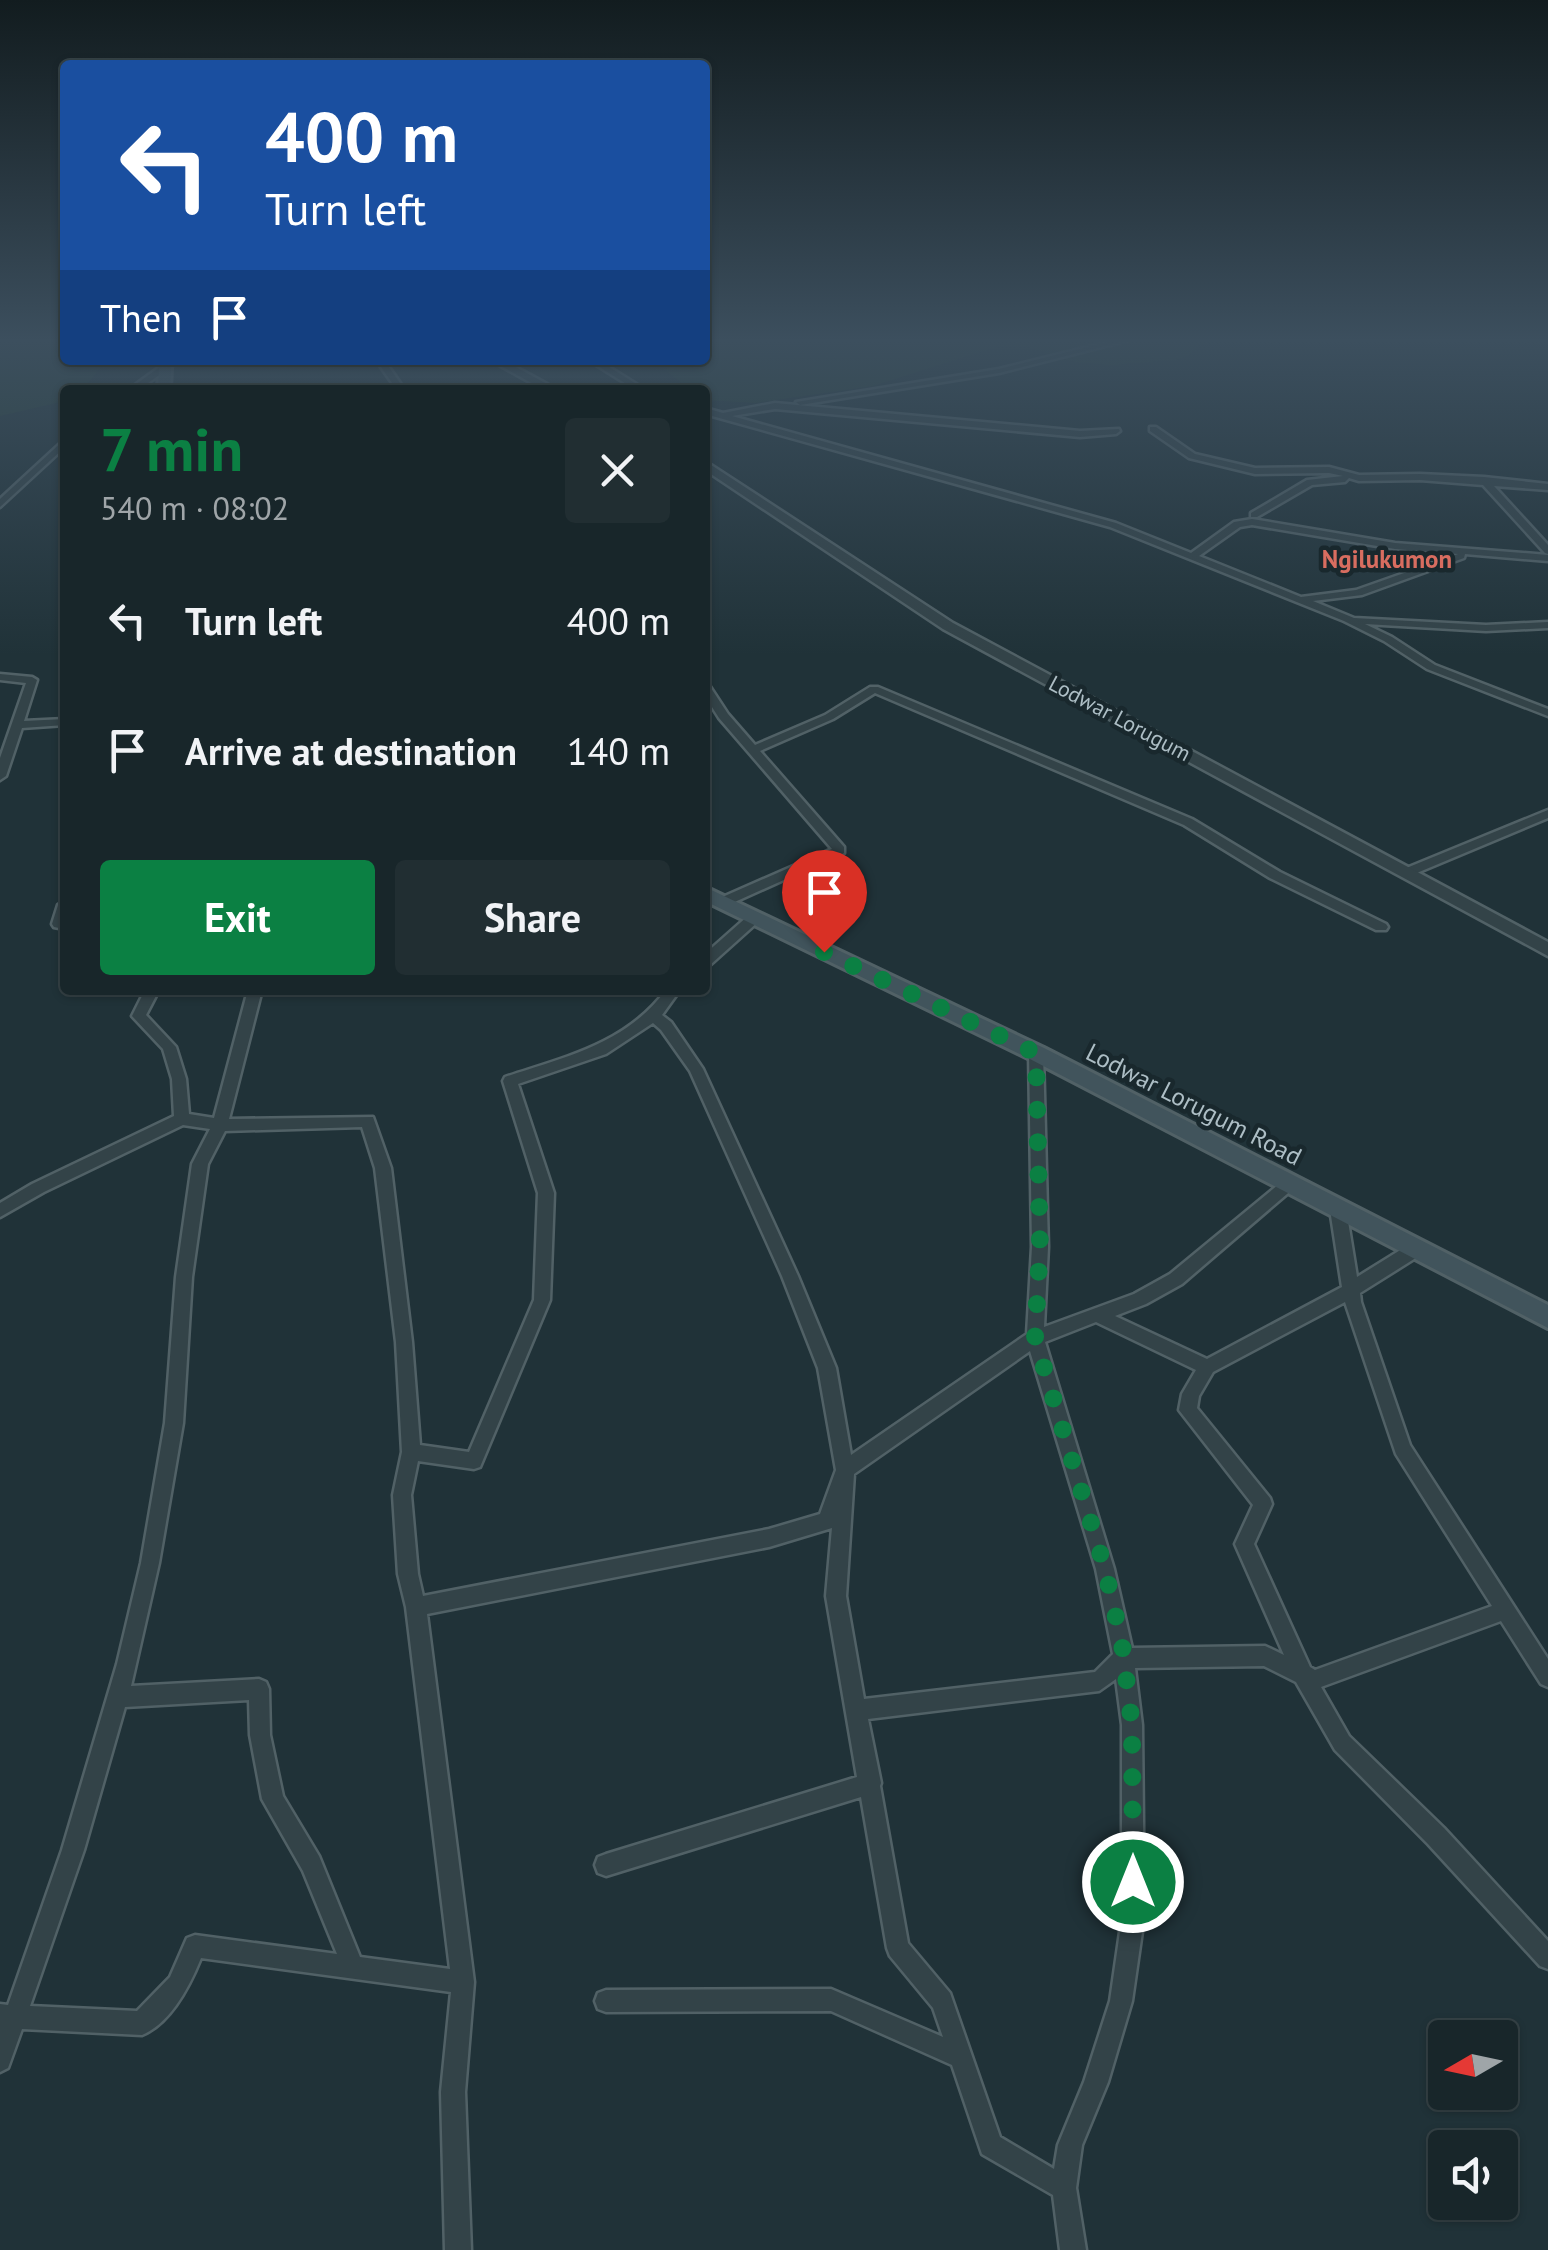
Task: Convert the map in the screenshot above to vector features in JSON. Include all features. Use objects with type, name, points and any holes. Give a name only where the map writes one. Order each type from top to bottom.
[{"type":"main road","name":"Lodwar Lorugum Road","points":[[714,898],[1036,1053],[1548,1316]]},
{"type":"street","points":[[829,445],[1060,509],[1194,555],[1348,620],[1388,639],[1431,667],[1548,714]]},
{"type":"street","points":[[1176,445],[1192,456],[1255,471],[1329,470],[1359,478]]},
{"type":"street","points":[[0,504],[60,447]]},
{"type":"street","name":"Lodwar Lorugum","points":[[710,468],[948,626],[1548,950]]},
{"type":"street","points":[[1254,514],[1310,482],[1359,478],[1484,480],[1548,487]]},
{"type":"street","points":[[1484,480],[1548,554]]},
{"type":"street","points":[[1194,555],[1236,524],[1246,522],[1327,537],[1470,554],[1548,554]]},
{"type":"street","points":[[1296,600],[1358,593],[1470,554]]},
{"type":"street","points":[[1348,620],[1548,628]]},
{"type":"street","points":[[0,677],[32,680],[0,776]]},
{"type":"street","points":[[754,750],[782,735],[810,729],[847,712],[874,690],[1188,822],[1275,875],[1381,926]]},
{"type":"street","points":[[710,695],[723,716],[840,850],[714,898]]},
{"type":"street","points":[[18,725],[60,722]]},
{"type":"street","points":[[1408,872],[1548,814]]},
{"type":"street","points":[[710,958],[754,918]]},
{"type":"street","points":[[150,995],[139,1016],[169,1046],[180,1079],[182,1119]]},
{"type":"street","points":[[0,2060],[8,2017],[73,1850],[118,1697],[150,1563],[174,1422],[184,1277],[200,1164],[220,1124],[253,995]]},
{"type":"street","points":[[411,1452],[474,1461],[542,1300],[546,1194],[510,1081],[578,1060],[654,1016],[669,995]]},
{"type":"street","points":[[654,1016],[666,1026],[696,1069],[828,1368],[845,1470],[836,1596],[898,1948],[942,2001],[991,2144],[1064,2188]]},
{"type":"street","points":[[1036,1053],[1040,1247],[1035,1338],[1105,1569],[1124,1658],[1132,1725],[1133,1918],[1120,2000],[1096,2082],[1070,2145],[1064,2188],[1073,2250]]},
{"type":"street","points":[[0,1211],[38,1188],[182,1119],[220,1124],[368,1121],[384,1168],[404,1342],[411,1452],[402,1494],[408,1574],[416,1607],[463,1982],[452,2092],[458,2250]]},
{"type":"street","points":[[416,1607],[769,1538],[827,1521],[845,1470],[1035,1338],[1176,1280],[1289,1184]]},
{"type":"street","points":[[1338,1209],[1351,1289],[1402,1448],[1548,1676]]},
{"type":"street","points":[[1416,1249],[1207,1368],[1188,1410],[1263,1504],[1244,1544],[1303,1675],[1342,1743],[1436,1836],[1548,1958]]},
{"type":"street","points":[[1097,1315],[1207,1368]]},
{"type":"street","points":[[859,1710],[1099,1681],[1124,1658],[1265,1656],[1314,1680],[1507,1610]]},
{"type":"street","points":[[118,1697],[259,1689],[260,1735],[273,1799],[312,1864],[354,1969]]},
{"type":"street","points":[[606,1864],[871,1783]]},
{"type":"street","points":[[8,2017],[142,2023],[178,1985],[196,1946],[463,1982]]},
{"type":"street","points":[[606,2001],[831,2000],[961,2058]]},
{"type":"district","name":"Ngilukumon","points":[[1387,559]]},
{"type":"route","points":[[824,952],[1036,1053],[1040,1247],[1035,1338],[1105,1569],[1122,1644],[1132,1725],[1133,1882]]}]
